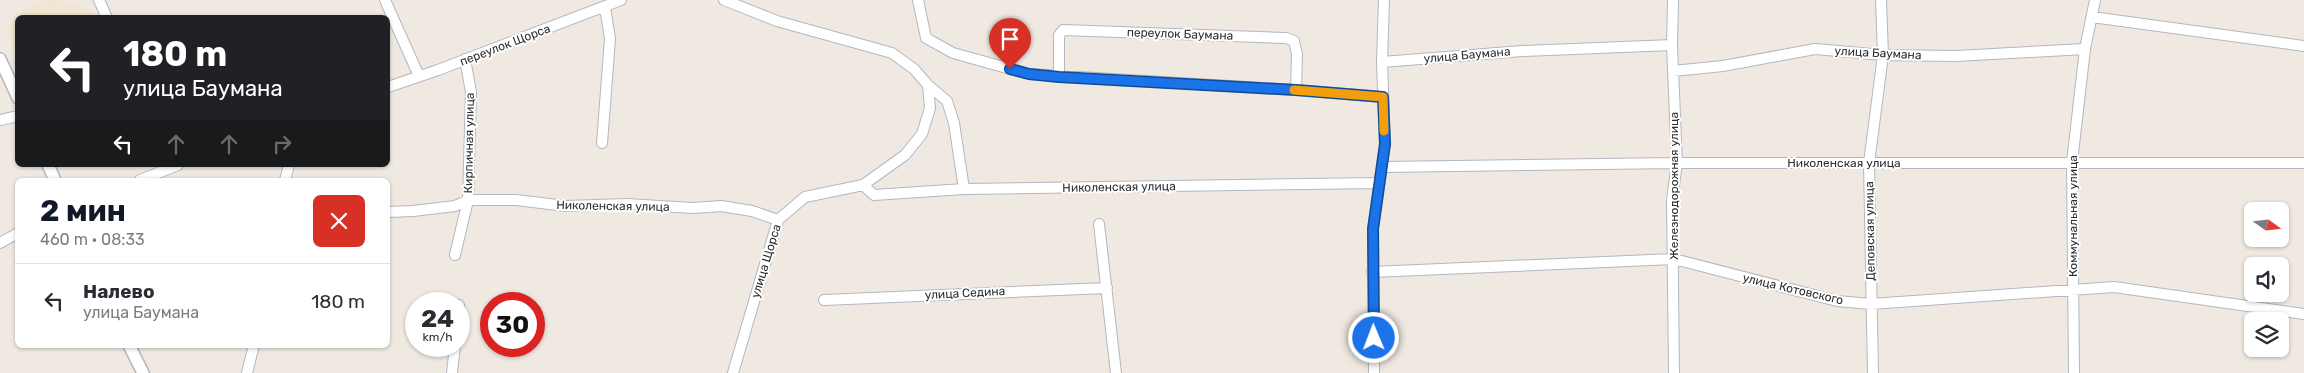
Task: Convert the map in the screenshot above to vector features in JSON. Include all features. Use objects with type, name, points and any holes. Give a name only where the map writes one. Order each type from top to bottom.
[{"type":"street","points":[[99,0],[106,15]]},
{"type":"street","points":[[385,0],[419,76]]},
{"type":"street","name":"переулок Щорса","points":[[390,85],[621,0]]},
{"type":"street","points":[[724,0],[777,21],[892,53],[914,69],[928,85],[947,101],[954,123],[964,189]]},
{"type":"street","points":[[918,0],[926,38],[952,54],[1029,74],[1383,97]]},
{"type":"street","points":[[1374,373],[1373,229],[1385,144],[1382,62],[1384,0]]},
{"type":"street","name":"Железнодорожная улица","points":[[1673,0],[1672,45],[1677,163],[1672,200],[1674,373]]},
{"type":"street","name":"Деповская улица","points":[[1873,373],[1869,164],[1883,55],[1881,0]]},
{"type":"street","name":"Коммунальная улица","points":[[2074,373],[2072,162],[2085,49],[2095,0]]},
{"type":"street","points":[[602,143],[610,39],[605,7]]},
{"type":"street","points":[[2092,17],[2304,46]]},
{"type":"street","name":"переулок Баумана","points":[[1059,77],[1059,35],[1063,30],[1286,38],[1294,41],[1297,54],[1296,90]]},
{"type":"street","name":"улица Баумана","points":[[1382,62],[1522,51],[1672,45]]},
{"type":"street","name":"улица Баумана","points":[[1673,71],[1723,66],[1814,49],[1883,55],[1956,56],[2085,49]]},
{"type":"street","points":[[0,59],[15,92]]},
{"type":"street","name":"Кирпичная улица","points":[[455,256],[468,200],[470,92],[465,59]]},
{"type":"street","name":"улица Щорса","points":[[733,373],[778,220],[805,197],[863,185],[905,155],[922,134],[930,108],[928,85]]},
{"type":"street","points":[[0,120],[15,117]]},
{"type":"street","name":"Николенская улица","points":[[1383,167],[1677,163],[2304,163]]},
{"type":"street","points":[[145,178],[172,167]]},
{"type":"street","name":"Николенская улица","points":[[863,185],[874,195],[964,189],[1379,183]]},
{"type":"street","name":"Николенская улица","points":[[390,212],[454,206],[468,200],[516,200],[566,206],[627,204],[693,208],[721,206],[752,211],[778,220]]},
{"type":"street","points":[[1099,224],[1116,373]]},
{"type":"street","points":[[0,243],[15,235]]},
{"type":"street","name":"улица Котовского","points":[[1372,272],[1674,259],[1837,301],[1871,304],[2073,289],[2114,288],[2304,314]]},
{"type":"street","name":"улица Седина","points":[[824,300],[1107,288]]},
{"type":"street","points":[[130,348],[142,373]]},
{"type":"street","points":[[247,373],[253,348]]},
{"type":"street","points":[[452,373],[454,357]]},
{"type":"shaded area","points":[[44,0],[59,0],[92,11],[94,15],[15,15],[15,20],[13,14]]},
{"type":"shaded area","points":[[15,24],[15,48],[6,28]]},
{"type":"slow traffic","points":[[1294,90],[1383,97],[1384,131]]},
{"type":"route","points":[[1010,69],[1029,74],[1059,77],[1296,90],[1383,97],[1385,144],[1373,229],[1374,338]]}]
